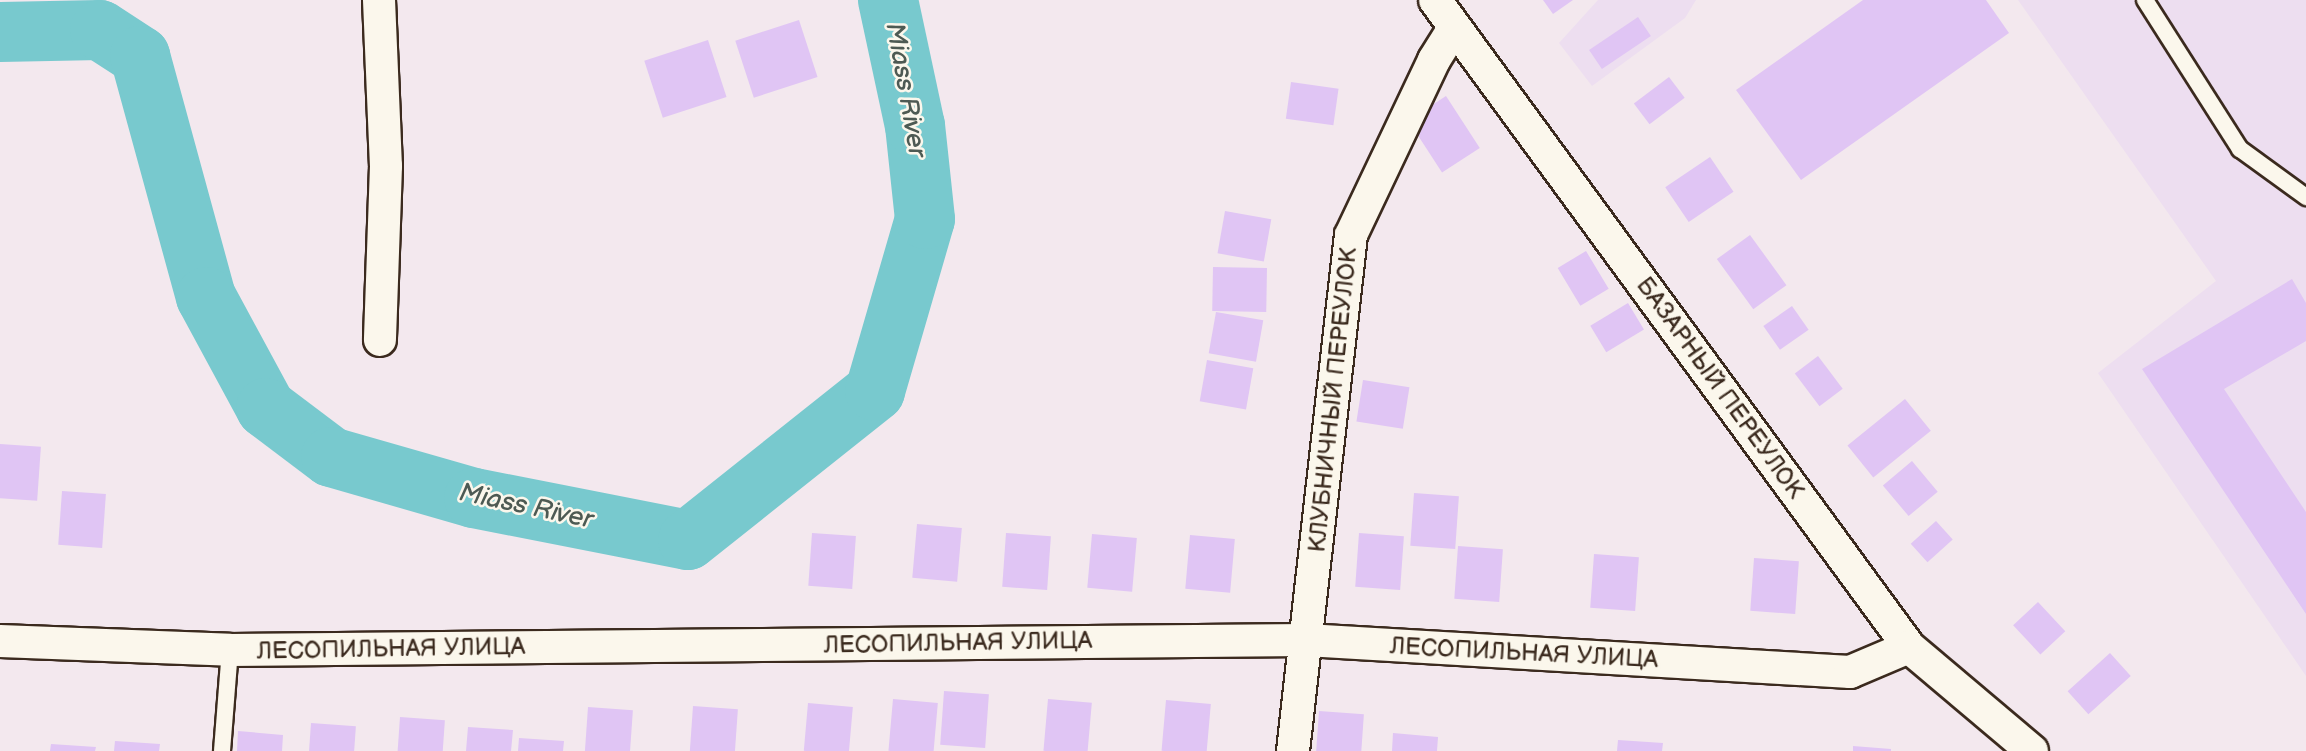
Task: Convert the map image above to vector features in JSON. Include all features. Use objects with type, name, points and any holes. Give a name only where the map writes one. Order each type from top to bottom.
[{"type":"street","points":[[379,0],[386,166],[380,340]]},
{"type":"street","name":"БАЗАРНЫЙ ПЕРЕУЛОК","points":[[1435,0],[1453,30],[1909,647],[2032,751]]},
{"type":"street","name":"КЛУБНИЧНЫЙ ПЕРЕУЛОК","points":[[1293,751],[1351,235],[1434,60],[1453,30]]},
{"type":"street","name":"ЛЕСОПИЛЬНАЯ УЛИЦА","points":[[0,641],[230,650],[1306,640],[1850,673],[1909,647]]},
{"type":"lane","points":[[2145,0],[2240,149],[2306,197]]},
{"type":"lane","points":[[222,751],[230,650]]},
{"type":"shaded area","points":[[1598,0],[1696,0],[1685,18],[1592,86],[1559,43]]},
{"type":"shaded area","points":[[2018,0],[2306,0],[2306,676],[2098,373],[2216,281]]},
{"type":"building","points":[[1543,0],[1573,0],[1553,14]]},
{"type":"building","points":[[1863,0],[1986,0],[2009,33],[1801,180],[1736,90]]},
{"type":"building","points":[[1638,17],[1651,36],[1602,69],[1589,50]]},
{"type":"building","points":[[799,20],[818,77],[754,98],[735,41]]},
{"type":"building","points":[[708,40],[727,97],[663,118],[644,61]]},
{"type":"building","points":[[1669,77],[1685,98],[1650,124],[1634,103]]},
{"type":"building","points":[[1291,82],[1339,89],[1333,125],[1286,119]]},
{"type":"building","points":[[1446,96],[1480,148],[1442,173],[1408,121]]},
{"type":"building","points":[[1710,157],[1733,192],[1689,222],[1665,187]]},
{"type":"building","points":[[1225,211],[1271,219],[1264,262],[1218,253]]},
{"type":"building","points":[[1750,235],[1786,285],[1753,309],[1717,259]]},
{"type":"building","points":[[1586,251],[1609,289],[1580,306],[1558,268]]},
{"type":"building","points":[[1213,267],[1267,268],[1266,312],[1212,311]]},
{"type":"building","points":[[2292,279],[2306,303],[2306,341],[2224,389],[2306,512],[2306,614],[2142,369]]},
{"type":"building","points":[[1628,303],[1644,330],[1606,352],[1590,326]]},
{"type":"building","points":[[1792,306],[1809,330],[1780,350],[1763,326]]},
{"type":"building","points":[[1216,312],[1263,320],[1256,362],[1209,353]]},
{"type":"building","points":[[1818,356],[1843,389],[1820,406],[1795,373]]},
{"type":"building","points":[[1207,360],[1253,368],[1246,410],[1200,401]]},
{"type":"building","points":[[1363,380],[1409,387],[1403,429],[1356,421]]},
{"type":"building","points":[[1905,399],[1931,431],[1873,477],[1847,446]]},
{"type":"building","points":[[0,444],[41,447],[37,501],[0,498]]},
{"type":"building","points":[[1912,461],[1938,492],[1909,516],[1883,485]]},
{"type":"building","points":[[62,491],[106,494],[102,548],[58,545]]},
{"type":"building","points":[[1414,493],[1459,496],[1455,549],[1410,546]]},
{"type":"building","points":[[1936,521],[1953,540],[1927,562],[1911,544]]},
{"type":"building","points":[[917,524],[962,528],[957,582],[912,578]]},
{"type":"building","points":[[812,533],[856,536],[852,589],[808,586]]},
{"type":"building","points":[[1006,533],[1051,536],[1047,590],[1002,587]]},
{"type":"building","points":[[1359,533],[1404,536],[1400,590],[1355,587]]},
{"type":"building","points":[[1092,534],[1137,538],[1132,592],[1087,588]]},
{"type":"building","points":[[1190,535],[1235,539],[1230,593],[1185,589]]},
{"type":"building","points":[[1458,546],[1503,549],[1499,602],[1454,599]]},
{"type":"building","points":[[1594,554],[1639,557],[1635,611],[1590,608]]},
{"type":"building","points":[[1754,558],[1799,561],[1795,614],[1750,611]]},
{"type":"building","points":[[2038,602],[2065,631],[2040,654],[2013,625]]},
{"type":"building","points":[[2110,653],[2131,676],[2088,714],[2068,691]]},
{"type":"building","points":[[944,691],[989,694],[985,748],[940,745]]},
{"type":"building","points":[[893,699],[938,703],[934,751],[888,751]]},
{"type":"building","points":[[1048,699],[1092,703],[1088,751],[1043,751]]},
{"type":"building","points":[[1166,700],[1211,704],[1207,751],[1162,751]]},
{"type":"building","points":[[808,703],[853,707],[849,751],[804,751]]},
{"type":"building","points":[[693,706],[738,709],[735,751],[690,751]]},
{"type":"building","points":[[588,707],[633,710],[630,751],[585,751]]},
{"type":"building","points":[[1319,711],[1364,714],[1361,751],[1316,751]]},
{"type":"building","points":[[400,717],[445,720],[443,751],[398,751]]},
{"type":"building","points":[[311,723],[356,726],[354,751],[309,751]]},
{"type":"building","points":[[468,727],[513,730],[511,751],[466,751]]},
{"type":"building","points":[[238,731],[283,735],[282,751],[237,751]]},
{"type":"building","points":[[1393,733],[1438,737],[1437,751],[1392,751]]},
{"type":"building","points":[[519,738],[564,741],[563,751],[518,751]]},
{"type":"building","points":[[1618,740],[1663,743],[1662,751],[1617,751]]},
{"type":"building","points":[[115,741],[160,744],[159,751],[114,751]]},
{"type":"building","points":[[51,744],[96,747],[95,751],[50,751]]},
{"type":"building","points":[[1853,746],[1891,749],[1891,751],[1853,751]]},
{"type":"waterway","name":"Miass River","points":[[0,32],[100,30],[140,56],[206,297],[266,408],[331,457],[474,498],[688,540],[875,391],[925,219],[915,126],[888,0]]}]
